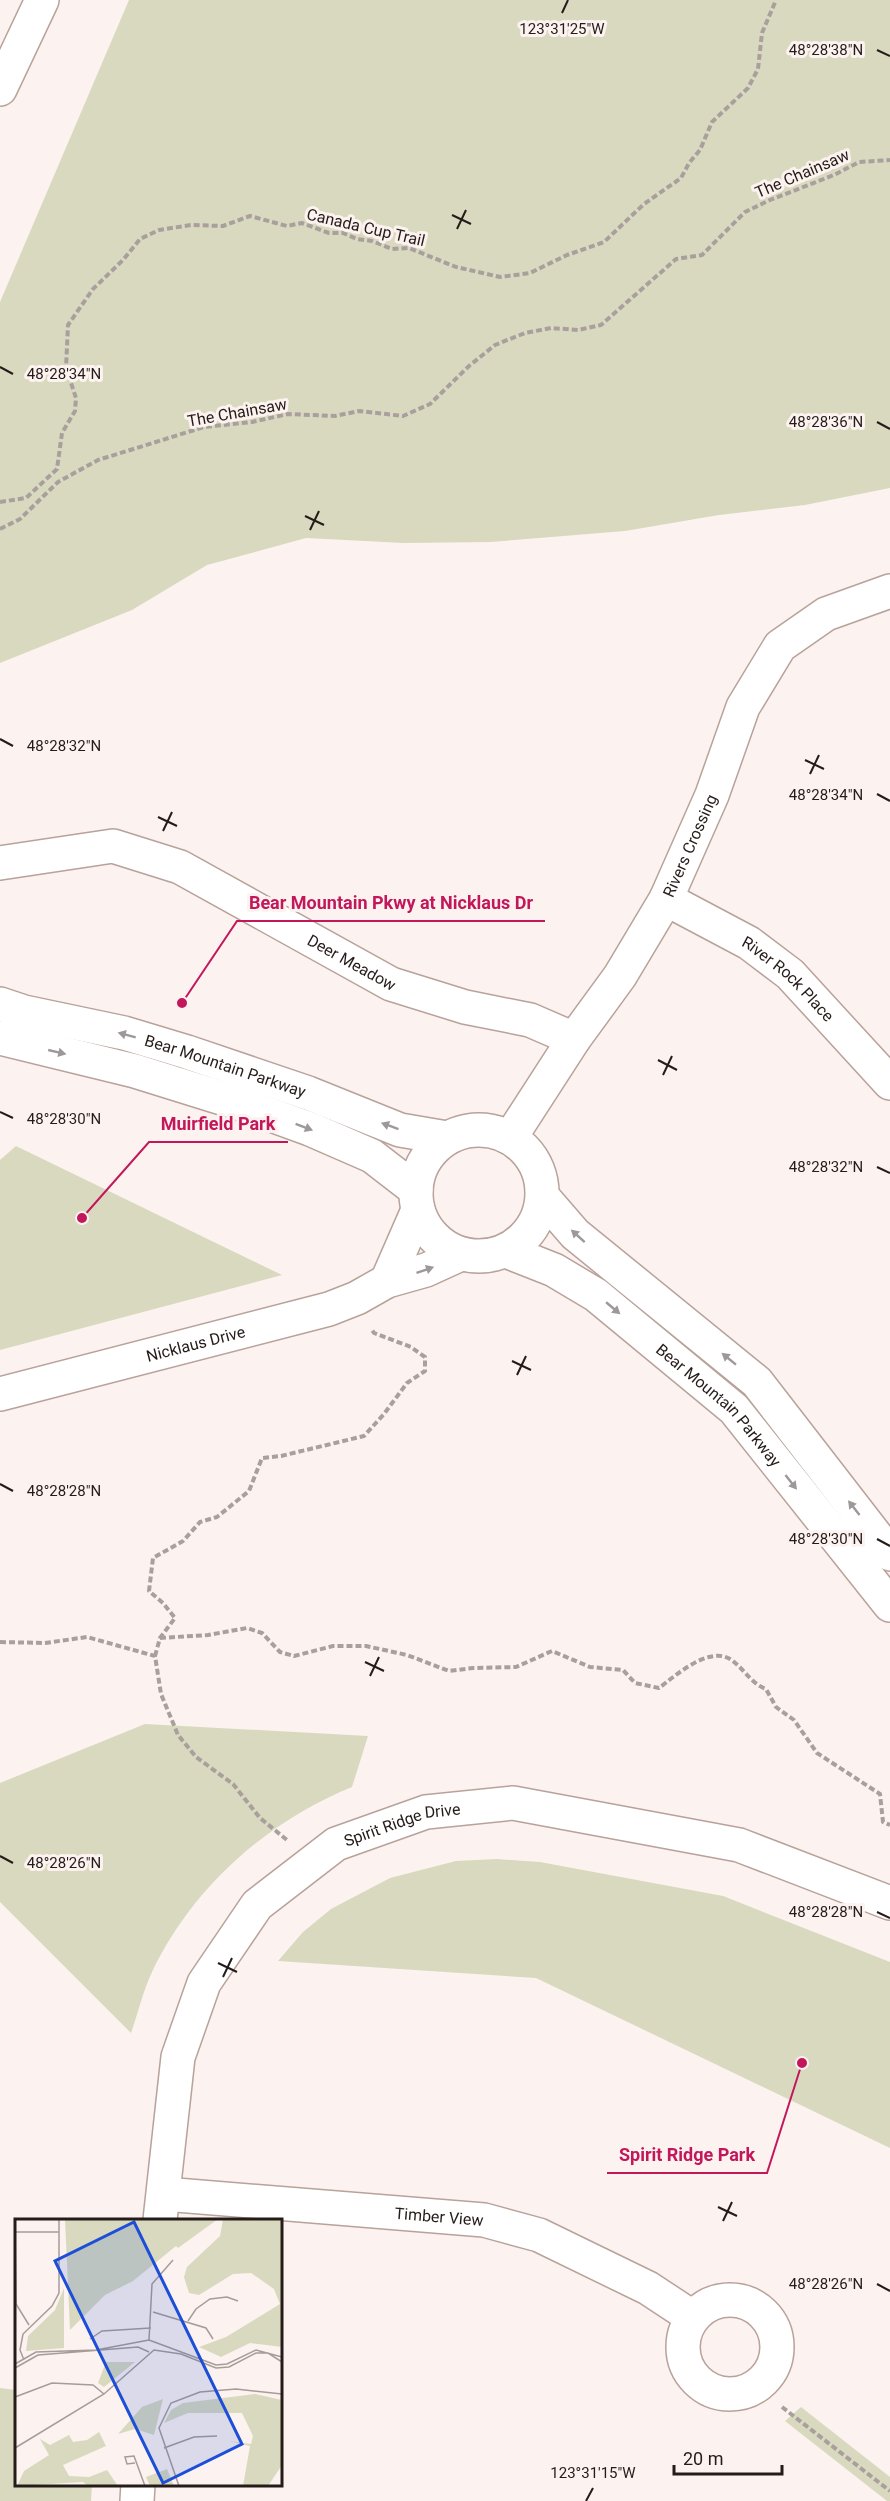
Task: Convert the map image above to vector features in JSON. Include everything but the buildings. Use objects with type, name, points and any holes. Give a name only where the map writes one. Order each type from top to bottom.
[{"type":"street","points":[[0,89],[42,0]]},
{"type":"street","name":"Rivers Crossing","points":[[510,1138],[574,1039],[620,976],[666,899],[712,795],[743,707],[780,646],[826,614],[890,591]]},
{"type":"street","name":"Deer Meadow","points":[[0,863],[113,846],[180,867],[391,984],[465,1007],[530,1020],[574,1039]]},
{"type":"street","name":"River Rock Place","points":[[666,899],[749,943],[790,974],[890,1083]]},
{"type":"street","name":"Bear Mountain Parkway","points":[[0,1004],[187,1052],[308,1093],[400,1130],[447,1138]]},
{"type":"street","name":"Bear Mountain Parkway","points":[[0,1038],[135,1071],[241,1104],[310,1129],[372,1156],[417,1200]]},
{"type":"street","points":[[387,1281],[417,1200],[420,1169],[431,1152],[447,1138],[469,1131],[493,1132],[510,1138],[530,1156],[540,1175],[543,1197],[537,1219],[525,1238],[507,1251],[484,1257],[461,1254],[440,1243],[426,1228],[417,1200]]},
{"type":"street","points":[[543,1197],[574,1234],[757,1382],[890,1554]]},
{"type":"street","name":"Bear Mountain Parkway","points":[[507,1251],[554,1270],[597,1295],[734,1409],[890,1605]]},
{"type":"street","name":"Nicklaus Drive","points":[[0,1394],[329,1309],[357,1298],[387,1281],[426,1270],[461,1254]]},
{"type":"street","name":"Spirit Ridge Drive","points":[[162,2207],[178,2056],[204,1983],[257,1905],[336,1844],[426,1812],[513,1803],[740,1845],[890,1904]]},
{"type":"street","name":"Timber View","points":[[162,2207],[484,2220],[539,2235],[648,2288],[692,2317]]},
{"type":"street","points":[[137,2501],[138,2486]]},
{"type":"path","name":"Canada Cup Trail","points":[[0,501],[26,498],[57,469],[62,433],[75,411],[76,398],[66,368],[68,325],[93,289],[123,260],[140,239],[159,230],[191,225],[223,226],[250,216],[287,226],[302,223],[329,232],[343,233],[357,239],[372,241],[392,249],[409,248],[456,267],[500,277],[530,273],[567,255],[604,242],[644,204],[681,178],[700,150],[712,122],[748,88],[758,69],[762,33],[776,0]]},
{"type":"path","name":"The Chainsaw","points":[[0,529],[20,519],[58,482],[98,460],[204,427],[252,422],[288,414],[335,416],[359,411],[403,416],[430,404],[469,366],[495,345],[525,333],[551,328],[579,330],[601,324],[676,259],[702,255],[745,212],[860,162],[890,160]]},
{"type":"path","points":[[312,1862],[260,1818],[232,1784],[196,1757],[178,1735],[161,1694],[155,1656],[160,1638],[175,1618],[149,1591],[153,1558],[183,1541],[200,1521],[217,1517],[249,1491],[262,1458],[281,1456],[364,1436],[407,1383],[425,1371],[425,1357],[411,1347],[374,1333],[357,1298]]},
{"type":"path","points":[[160,1638],[208,1635],[247,1628],[262,1633],[280,1652],[294,1656],[333,1646],[366,1646],[407,1655],[449,1671],[516,1667],[552,1651],[590,1667],[623,1670],[635,1683],[659,1688],[698,1661],[717,1656],[730,1659],[756,1685],[766,1689],[777,1707],[794,1720],[817,1753],[880,1794],[884,1822],[890,1825]]},
{"type":"path","points":[[0,1642],[45,1643],[87,1636],[155,1656]]},
{"type":"path","points":[[782,2407],[890,2491]]},
{"type":"green space","points":[[129,0],[890,0],[890,488],[805,505],[719,515],[625,531],[491,542],[404,543],[306,538],[207,565],[132,610],[0,663],[0,302]]},
{"type":"green space","points":[[16,1146],[282,1275],[0,1350],[0,1160]]},
{"type":"green space","points":[[145,1724],[368,1736],[352,1787],[290,1819],[261,1839],[210,1886],[188,1913],[152,1972],[131,2033],[0,1902],[0,1783]]},
{"type":"green space","points":[[497,1859],[540,1862],[723,1896],[890,1962],[890,2148],[536,1978],[278,1961],[303,1932],[331,1909],[390,1878],[456,1861]]},
{"type":"green space","points":[[0,2388],[15,2390],[15,2486],[92,2486],[91,2501],[0,2501]]},
{"type":"green space","points":[[801,2407],[890,2477],[890,2501],[887,2501],[785,2421]]},
{"type":"place","name":"Bear Mountain Pkwy at Nicklaus Dr","points":[[182,1003]]},
{"type":"place","name":"Muirfield Park","points":[[82,1218]]},
{"type":"place","name":"Spirit Ridge Park","points":[[802,2063]]}]
